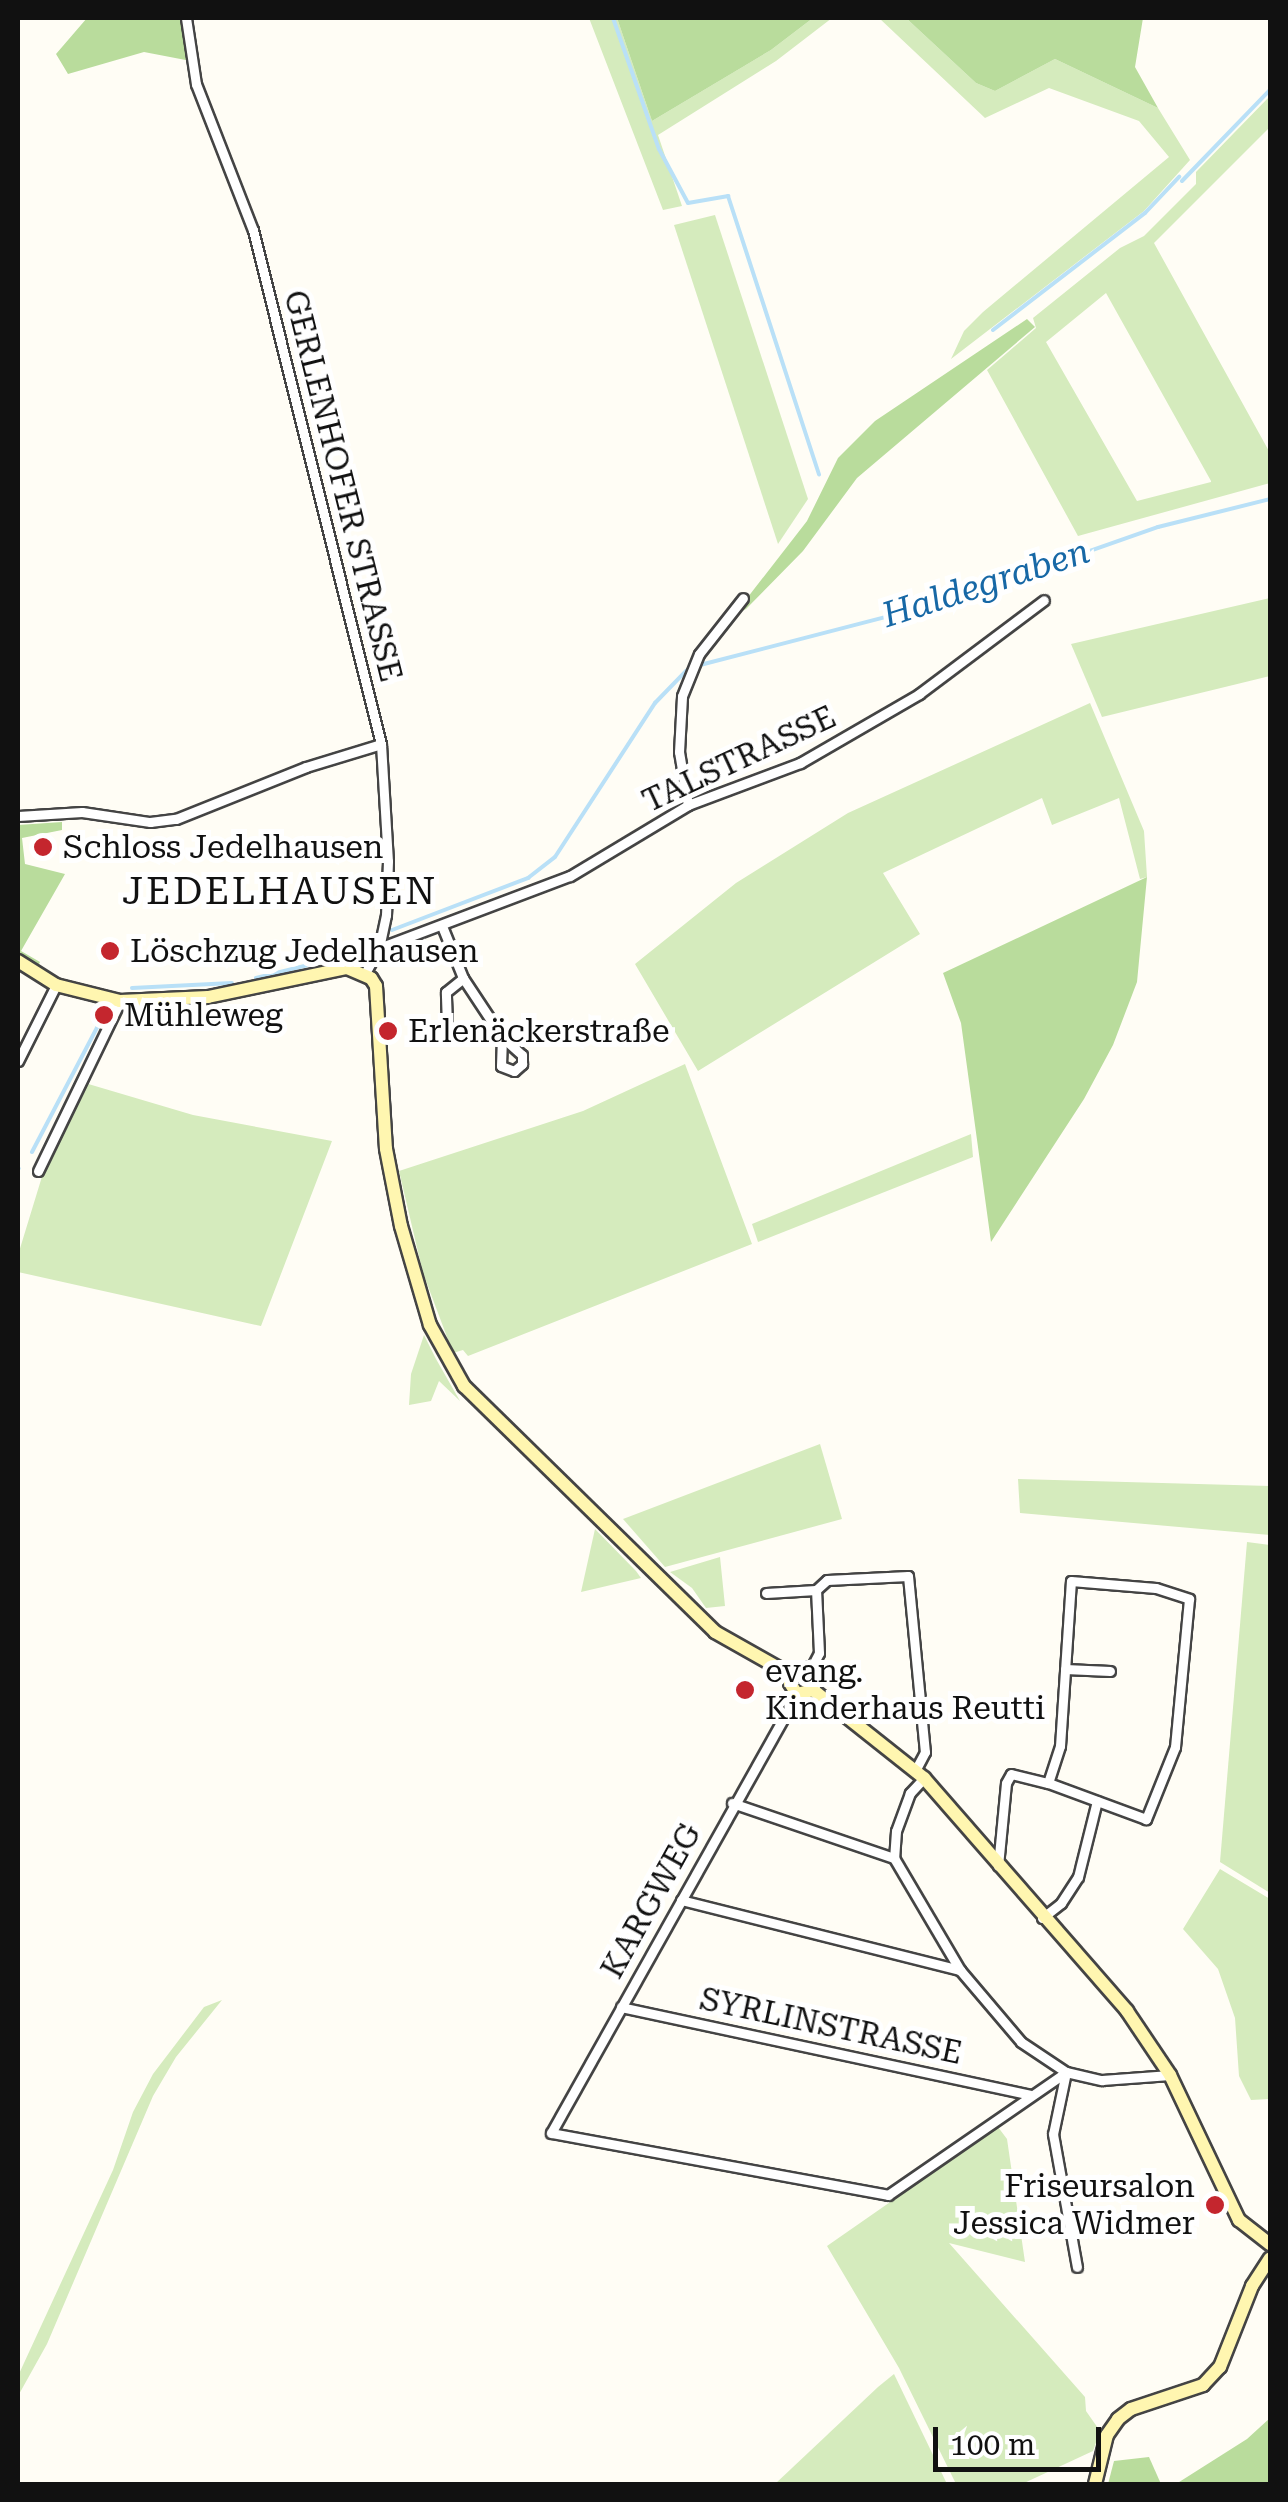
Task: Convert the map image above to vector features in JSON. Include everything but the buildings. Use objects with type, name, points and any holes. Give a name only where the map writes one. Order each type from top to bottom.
[{"type":"street","name":"GERLENHOFER STRASSE","points":[[186,18],[196,84],[254,230],[381,744],[388,861],[379,948],[366,974]]},
{"type":"street","points":[[688,806],[680,752],[682,696],[699,654],[743,598]]},
{"type":"street","name":"TALSTRASSE","points":[[379,948],[570,876],[688,806],[800,762],[885,716],[1044,600]]},
{"type":"street","points":[[18,816],[82,812],[150,822],[176,819],[306,767],[381,744]]},
{"type":"street","points":[[442,926],[463,978],[502,1037]]},
{"type":"street","points":[[18,961],[56,985],[120,1001],[208,998],[347,968],[366,974],[376,986],[386,1149],[394,1193],[430,1326],[464,1386],[715,1632],[791,1675]]},
{"type":"street","points":[[446,1025],[446,992],[463,978]]},
{"type":"street","points":[[18,1061],[56,985]]},
{"type":"street","points":[[38,1171],[120,1001]]},
{"type":"street","points":[[766,1593],[816,1590],[827,1580],[908,1576],[925,1752],[896,1831],[894,1858],[960,1970],[1021,2042],[1066,2072],[1102,2080],[1170,2074]]},
{"type":"street","points":[[998,1866],[1006,1783],[1011,1774],[1048,1783],[1146,1819],[1175,1746],[1189,1599],[1156,1588],[1071,1581],[1060,1746],[1048,1783]]},
{"type":"street","points":[[810,1670],[818,1654],[816,1590]]},
{"type":"street","points":[[791,1675],[802,1668],[810,1670],[816,1677],[813,1690]]},
{"type":"street","points":[[1065,1669],[1110,1671]]},
{"type":"street","points":[[791,1675],[790,1683],[797,1694],[813,1690]]},
{"type":"street","points":[[813,1690],[920,1774],[1127,2011],[1170,2074],[1239,2220],[1270,2244]]},
{"type":"street","name":"KARGWEG","points":[[797,1694],[551,2133],[888,2195],[1030,2095]]},
{"type":"street","points":[[1042,1918],[1061,1903],[1078,1877],[1097,1802]]},
{"type":"street","points":[[732,1804],[894,1858]]},
{"type":"street","points":[[681,1900],[960,1970]]},
{"type":"street","name":"SYRLINSTRASSE","points":[[621,2006],[1030,2095]]},
{"type":"street","points":[[1030,2095],[1066,2072]]},
{"type":"street","points":[[1066,2072],[1053,2134],[1077,2266]]},
{"type":"street","points":[[1096,2484],[1107,2436],[1118,2419],[1131,2409],[1203,2385],[1220,2367],[1252,2286],[1270,2258]]},
{"type":"green space","points":[[87,18],[192,18],[196,62],[144,52],[68,74],[56,54]]},
{"type":"green space","points":[[589,18],[617,18],[652,121],[771,50],[813,18],[832,18],[776,61],[658,135],[682,206],[663,210]]},
{"type":"green space","points":[[617,18],[813,18],[771,50],[652,121]]},
{"type":"green space","points":[[879,18],[906,18],[976,83],[995,91],[1055,59],[1158,108],[1190,160],[1144,211],[951,359],[964,331],[983,312],[1169,157],[1139,121],[1049,88],[985,118]]},
{"type":"green space","points":[[906,18],[1143,18],[1135,67],[1158,108],[1055,59],[995,91],[976,83]]},
{"type":"green space","points":[[1270,96],[1270,127],[1154,243],[1270,453],[1270,483],[1078,536],[987,370],[1036,328],[1033,318],[1120,248],[1144,236],[1196,184],[1196,172]],"holes":[[[1106,293],[1211,482],[1137,501],[1046,342]]]},
{"type":"green space","points":[[715,215],[808,499],[778,544],[674,225]]},
{"type":"green space","points":[[1027,319],[1035,327],[857,478],[803,551],[746,609],[734,615],[807,521],[838,458],[875,421]]},
{"type":"green space","points":[[1270,598],[1270,676],[1102,717],[1071,644]]},
{"type":"green space","points":[[1090,703],[1144,831],[1147,877],[1140,879],[1119,798],[1052,825],[1042,798],[883,873],[920,934],[698,1071],[635,964],[736,883],[848,813]]},
{"type":"green space","points":[[62,822],[62,830],[22,838],[25,864],[65,874],[21,951],[40,962],[37,968],[18,956],[18,825]]},
{"type":"green space","points":[[1147,877],[1137,982],[1113,1045],[1084,1099],[991,1242],[961,1023],[943,973]]},
{"type":"green space","points":[[685,1064],[752,1244],[468,1356],[463,1350],[453,1353],[423,1273],[399,1171],[583,1111]]},
{"type":"green space","points":[[85,1083],[193,1115],[332,1141],[261,1326],[18,1272],[18,1255],[44,1170]]},
{"type":"green space","points":[[971,1134],[973,1157],[758,1242],[752,1224]]},
{"type":"green space","points":[[424,1335],[460,1401],[439,1381],[431,1401],[409,1405],[411,1374]]},
{"type":"green space","points":[[820,1444],[842,1519],[665,1567],[623,1519]]},
{"type":"green space","points":[[1018,1479],[1270,1486],[1270,1535],[1020,1513]]},
{"type":"green space","points":[[595,1529],[636,1571],[641,1578],[581,1592]]},
{"type":"green space","points":[[1247,1542],[1270,1545],[1270,1893],[1220,1862]]},
{"type":"green space","points":[[720,1557],[725,1606],[706,1608],[692,1588],[670,1572]]},
{"type":"green space","points":[[1220,1869],[1270,1899],[1270,2099],[1251,2100],[1239,2076],[1235,2018],[1218,1969],[1183,1929]]},
{"type":"green space","points":[[222,2000],[176,2057],[153,2096],[47,2344],[18,2396],[18,2376],[113,2170],[133,2112],[153,2074],[204,2007]]},
{"type":"green space","points":[[998,2127],[1007,2139],[1025,2262],[949,2243],[1085,2397],[1086,2411],[1100,2431],[1093,2451],[1022,2484],[956,2484],[899,2368],[827,2246]]},
{"type":"green space","points":[[894,2374],[947,2484],[775,2484],[878,2387]]},
{"type":"green space","points":[[1270,2418],[1270,2484],[1176,2484],[1247,2439]]},
{"type":"green space","points":[[1149,2457],[1161,2484],[1108,2484],[1114,2461]]},
{"type":"waterway","points":[[613,18],[659,149],[688,203],[728,196],[819,474]]},
{"type":"waterway","points":[[1182,181],[1270,90]]},
{"type":"waterway","points":[[993,330],[1145,213],[1179,177]]},
{"type":"waterway","name":"Haldegraben","points":[[700,665],[944,602],[1158,527],[1270,499]]},
{"type":"waterway","name":"Haldegraben","points":[[392,930],[528,878],[555,857],[655,703],[686,671]]},
{"type":"waterway","name":"Haldegraben","points":[[256,978],[332,959],[371,940]]},
{"type":"waterway","name":"Haldegraben","points":[[132,988],[232,983]]},
{"type":"waterway","name":"Haldegraben","points":[[32,1152],[102,1018]]},
{"type":"place","name":"Schloss Jedelhausen","points":[[43,847]]},
{"type":"place","name":"Löschzug Jedelhausen","points":[[110,951]]},
{"type":"place","name":"Mühleweg","points":[[104,1015]]},
{"type":"place","name":"Erlenäckerstraße","points":[[388,1031]]},
{"type":"place","name":"evang. Kinderhaus Reutti","points":[[745,1690]]},
{"type":"place","name":"Friseursalon Jessica Widmer","points":[[1215,2205]]},
{"type":"district","name":"JEDELHAUSEN","points":[[280,892]]}]
